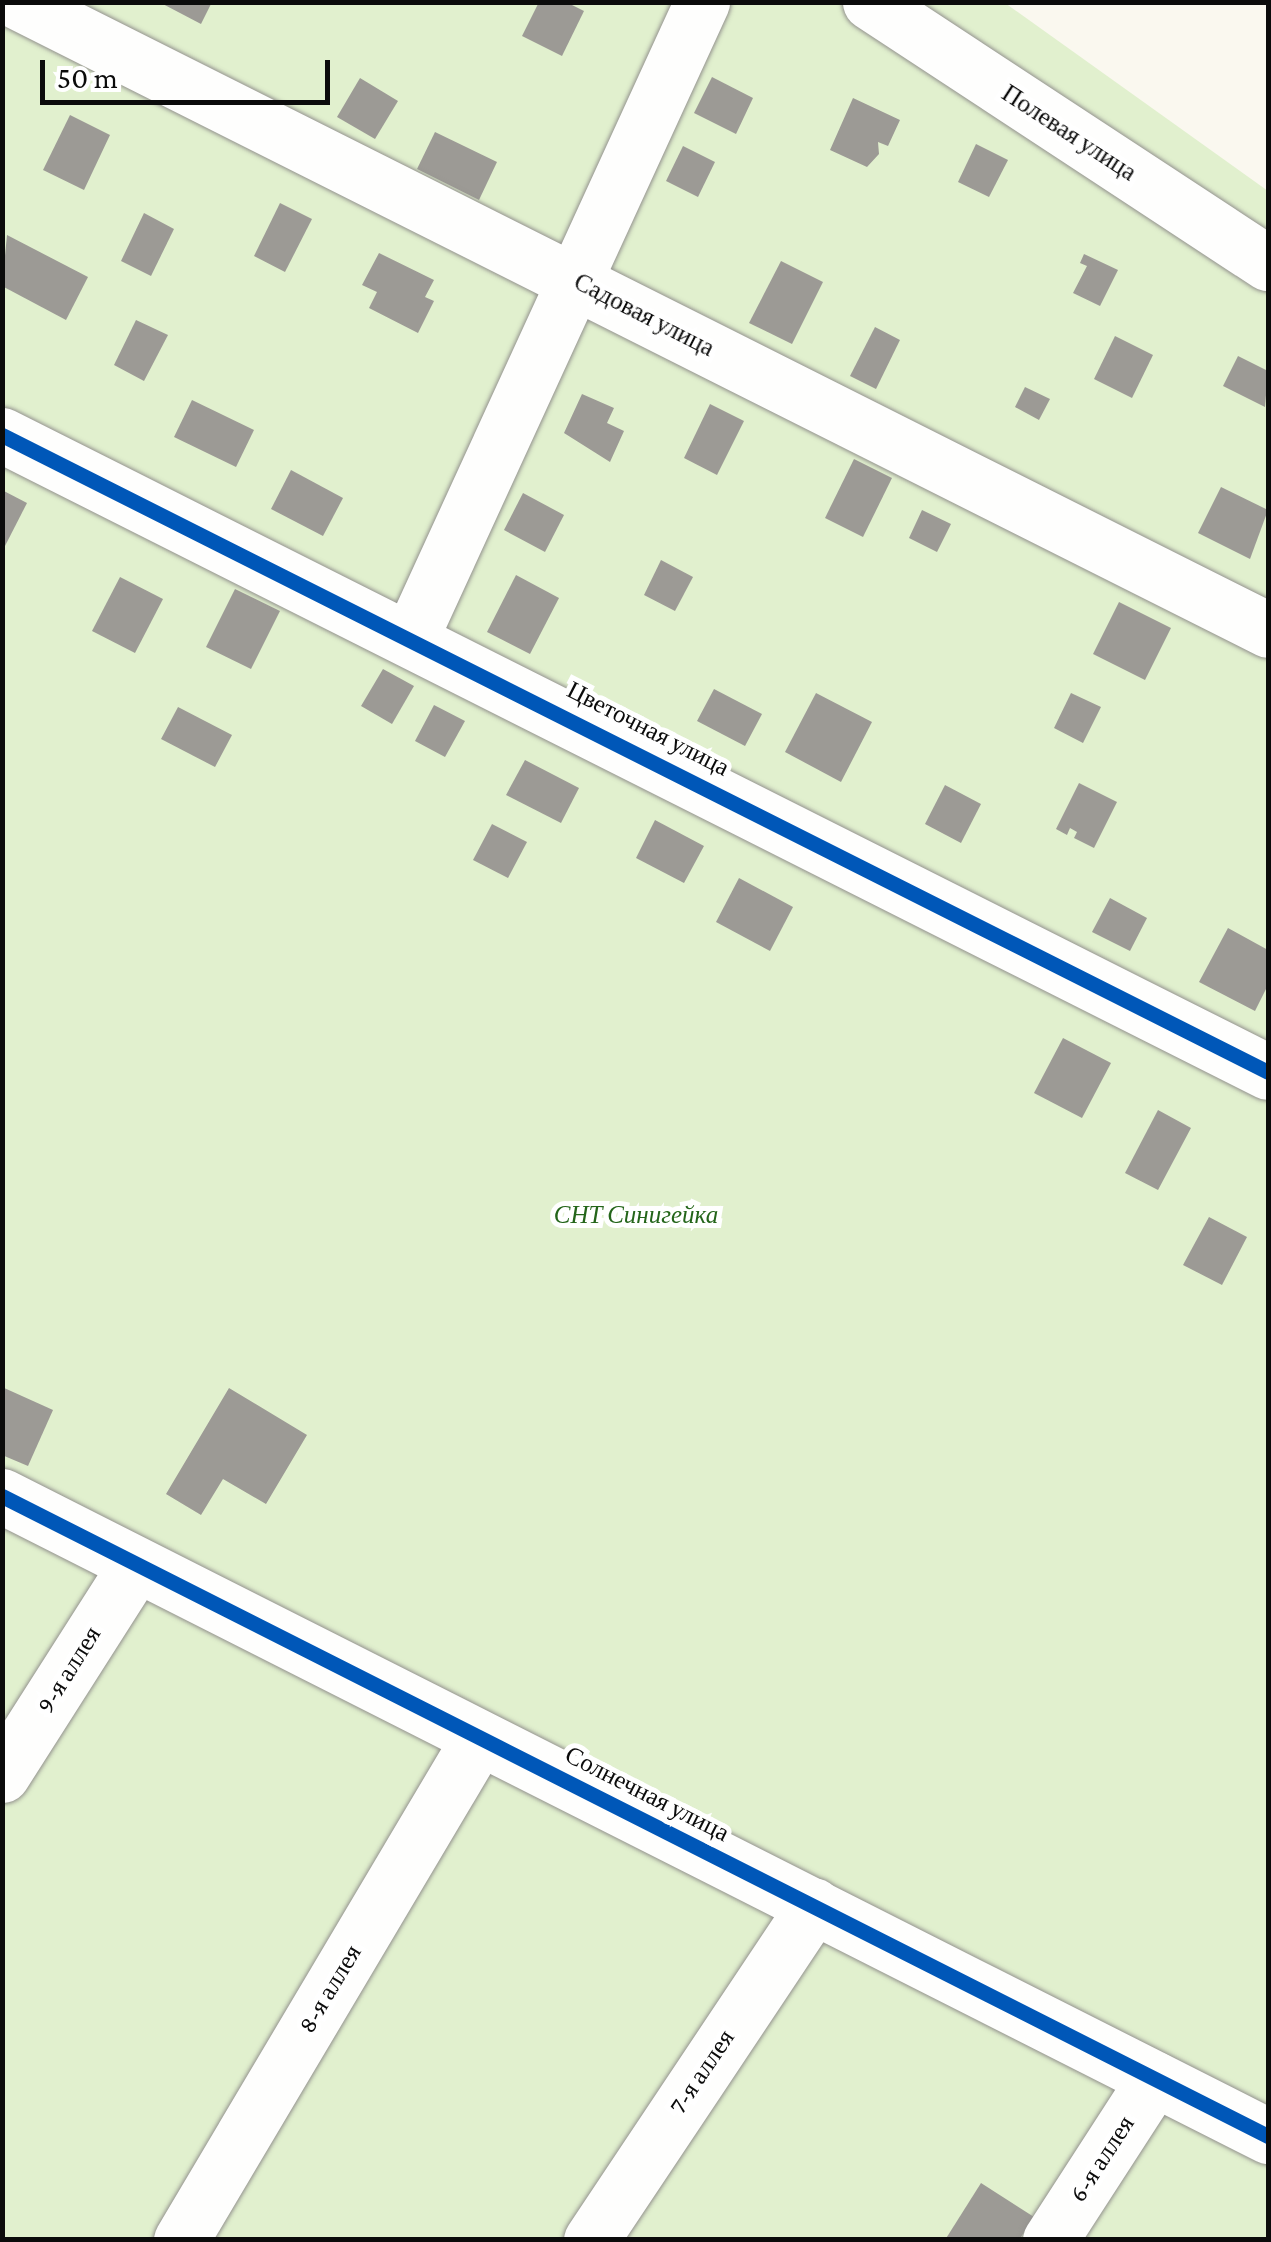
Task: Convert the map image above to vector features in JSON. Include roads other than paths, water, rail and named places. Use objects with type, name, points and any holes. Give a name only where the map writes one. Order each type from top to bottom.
[{"type":"street","name":"Садовая улица","points":[[18,2],[1268,630]]},
{"type":"street","points":[[411,637],[579,282],[702,2]]},
{"type":"street","name":"Полевая улица","points":[[870,2],[1268,263]]},
{"type":"street","name":"Цветочная улица","points":[[2,435],[411,637],[1268,1072]]},
{"type":"street","name":"Солнечная улица","points":[[2,1496],[1268,2136]]},
{"type":"street","name":"9-я аллея","points":[[2,1775],[136,1565]]},
{"type":"street","name":"8-я аллея","points":[[181,2240],[480,1738]]},
{"type":"street","name":"7-я аллея","points":[[591,2240],[814,1906]]},
{"type":"street","name":"6-я аллея","points":[[1050,2240],[1154,2079]]},
{"type":"park label","name":"СНТ Синигейка","points":[[636,1215]]}]
